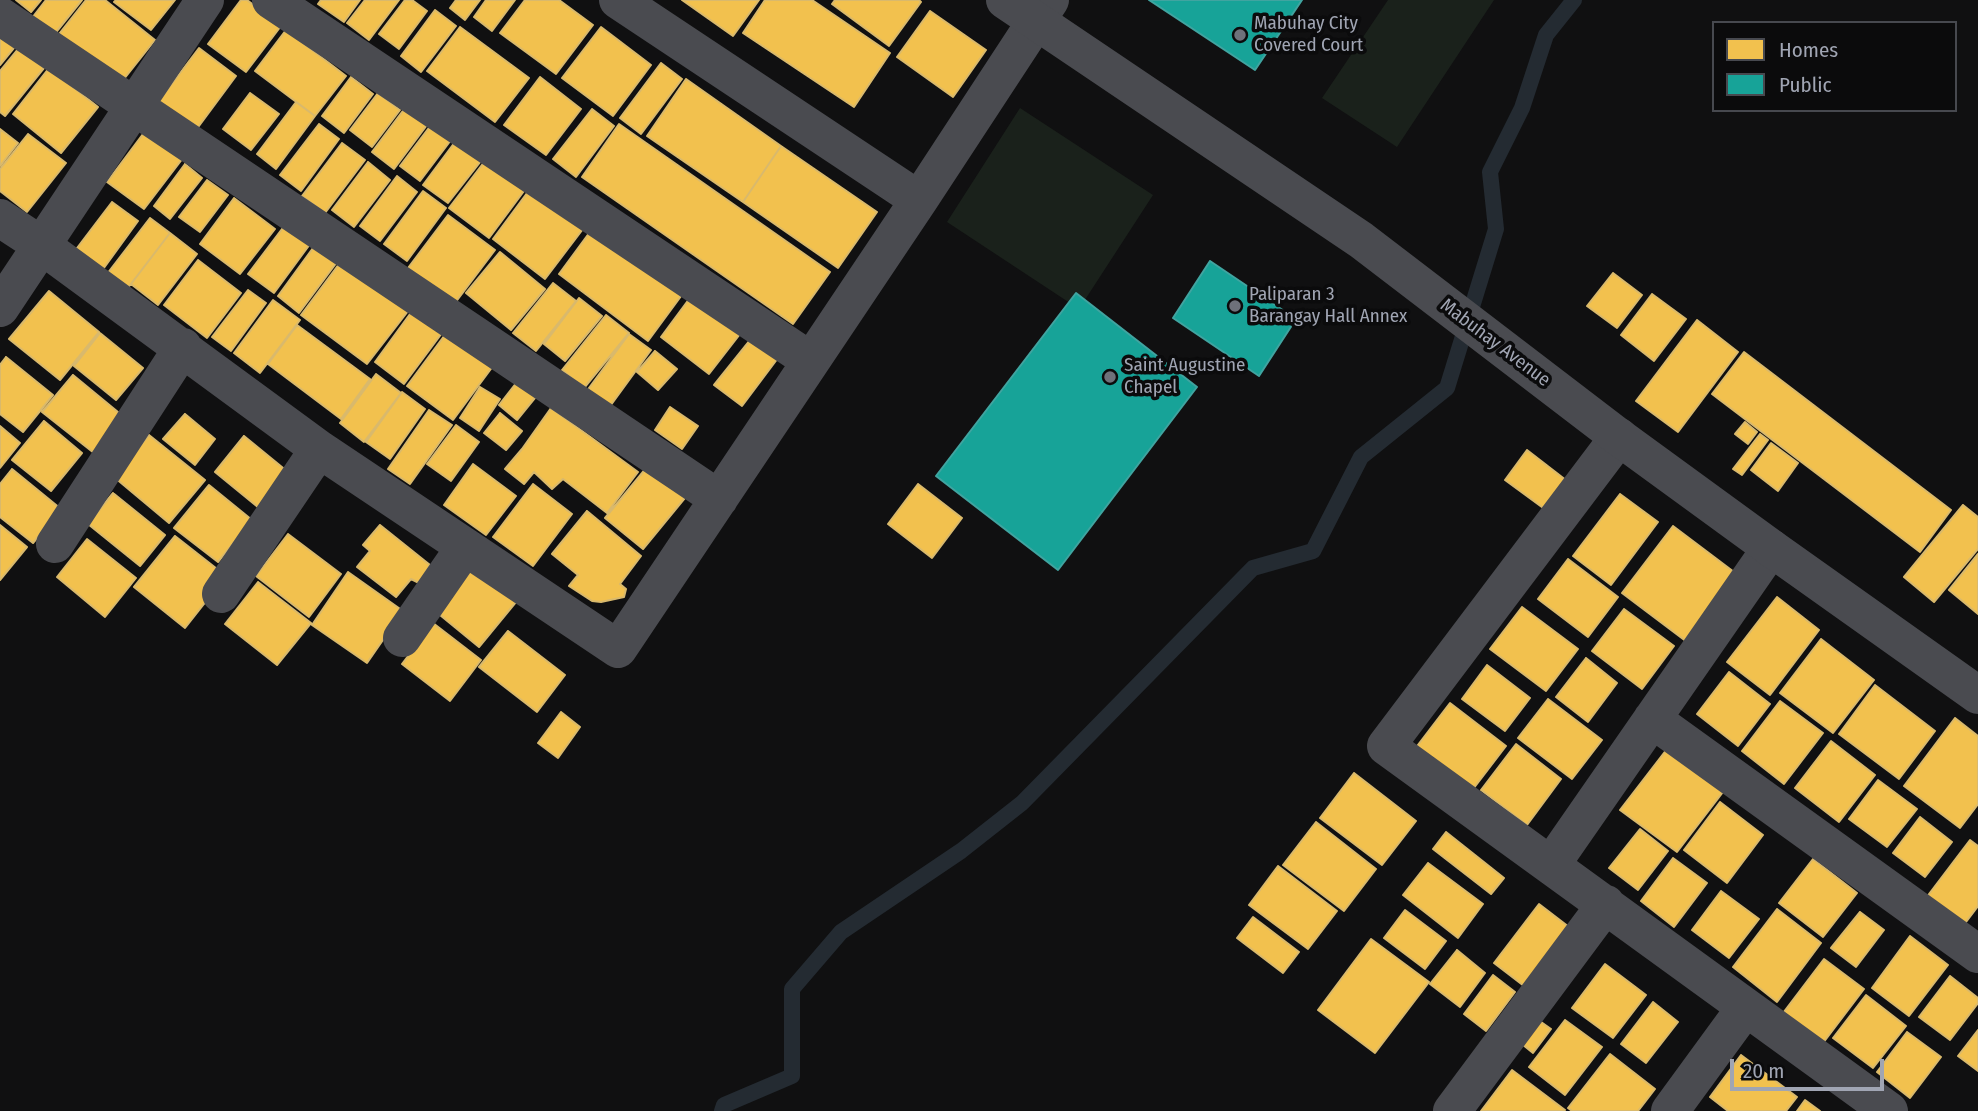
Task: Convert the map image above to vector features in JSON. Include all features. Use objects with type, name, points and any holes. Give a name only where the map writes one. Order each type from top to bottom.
[{"type":"street","points":[[0,308],[205,0]]},
{"type":"street","points":[[271,0],[811,361]]},
{"type":"street","points":[[618,0],[919,200]]},
{"type":"street","name":"Mabuhay Avenue","points":[[1005,0],[1043,10],[1361,240],[1618,436],[1978,695]]},
{"type":"street","points":[[0,218],[183,347],[319,449],[618,649],[1043,10]]},
{"type":"street","points":[[0,16],[719,499]]},
{"type":"street","points":[[55,544],[183,347]]},
{"type":"street","points":[[1618,436],[1386,746],[1889,1111]]},
{"type":"street","points":[[221,594],[319,449]]},
{"type":"street","points":[[402,639],[465,547]]},
{"type":"street","points":[[1551,865],[1771,548]]},
{"type":"street","points":[[1652,719],[1978,954]]},
{"type":"street","points":[[1452,1111],[1606,904]]},
{"type":"street","points":[[1670,1111],[1746,1007]]},
{"type":"shaded area","points":[[1388,0],[1494,0],[1397,147],[1322,98]]},
{"type":"shaded area","points":[[1020,108],[1153,195],[1079,309],[947,222]]},
{"type":"building: Homes","points":[[16,0],[41,0],[31,12]]},
{"type":"building: Homes","points":[[46,0],[82,0],[53,36],[32,18]]},
{"type":"building: Homes","points":[[86,0],[105,0],[155,40],[120,84],[59,34]]},
{"type":"building: Homes","points":[[175,0],[151,30],[114,2]]},
{"type":"building: Homes","points":[[241,0],[247,0],[281,26],[246,72],[208,44]]},
{"type":"building: Homes","points":[[321,0],[360,0],[344,22],[318,4]]},
{"type":"building: Homes","points":[[365,0],[399,0],[369,40],[347,23]]},
{"type":"building: Homes","points":[[405,0],[412,0],[427,11],[399,49],[379,34]]},
{"type":"building: Homes","points":[[456,0],[480,0],[465,20],[450,8]]},
{"type":"building: Homes","points":[[486,0],[515,0],[492,31],[474,17]]},
{"type":"building: Homes","points":[[525,0],[559,0],[593,25],[556,74],[500,33]]},
{"type":"building: Homes","points":[[682,0],[759,0],[733,36]]},
{"type":"building: Homes","points":[[765,0],[812,0],[890,53],[854,107],[743,33]]},
{"type":"building: Homes","points":[[835,0],[921,2],[889,46],[832,4]]},
{"type":"building: Homes","points":[[435,10],[456,26],[421,72],[401,56]]},
{"type":"building: Homes","points":[[930,11],[986,50],[953,97],[897,57]]},
{"type":"building: Homes","points":[[460,27],[529,78],[495,122],[427,71]]},
{"type":"building: Homes","points":[[601,27],[651,65],[613,116],[562,78]]},
{"type":"building: Homes","points":[[0,30],[18,43],[0,65]]},
{"type":"building: Homes","points":[[286,30],[346,76],[315,116],[255,71]]},
{"type":"building: Homes","points":[[19,48],[44,68],[5,116],[0,112],[0,71]]},
{"type":"building: Homes","points":[[199,48],[236,76],[196,130],[158,102]]},
{"type":"building: Homes","points":[[661,63],[682,79],[641,134],[620,118]]},
{"type":"building: Homes","points":[[49,68],[98,107],[61,153],[13,114]]},
{"type":"building: Homes","points":[[351,77],[373,94],[344,133],[322,116]]},
{"type":"building: Homes","points":[[540,77],[581,109],[546,155],[504,125]]},
{"type":"building: Homes","points":[[686,79],[781,146],[743,202],[647,136]]},
{"type":"building: Homes","points":[[250,93],[279,114],[251,150],[223,129]]},
{"type":"building: Homes","points":[[378,93],[400,110],[372,147],[350,130]]},
{"type":"building: Homes","points":[[296,102],[315,116],[276,169],[257,154]]},
{"type":"building: Homes","points":[[408,104],[430,121],[394,169],[372,152]]},
{"type":"building: Homes","points":[[592,109],[614,126],[576,177],[553,159]]},
{"type":"building: Homes","points":[[319,124],[339,139],[301,191],[280,175]]},
{"type":"building: Homes","points":[[619,124],[830,272],[793,324],[582,177]]},
{"type":"building: Homes","points":[[431,125],[451,140],[420,181],[400,166]]},
{"type":"building: Homes","points":[[0,129],[18,143],[0,166]]},
{"type":"building: Homes","points":[[146,130],[183,158],[144,209],[107,182]]},
{"type":"building: Homes","points":[[28,134],[66,163],[27,212],[0,191],[0,169]]},
{"type":"building: Homes","points":[[455,142],[481,161],[448,203],[423,185]]},
{"type":"building: Homes","points":[[342,143],[365,160],[325,213],[302,196]]},
{"type":"building: Homes","points":[[781,146],[877,212],[838,268],[743,202]]},
{"type":"building: Homes","points":[[488,157],[527,187],[489,238],[449,208]]},
{"type":"building: Homes","points":[[368,162],[390,180],[354,227],[332,210]]},
{"type":"building: Homes","points":[[185,164],[202,178],[170,219],[154,206]]},
{"type":"building: Homes","points":[[397,176],[417,192],[380,241],[360,226]]},
{"type":"building: Homes","points":[[207,180],[228,195],[200,232],[179,217]]},
{"type":"building: Homes","points":[[533,185],[586,225],[545,279],[493,239]]},
{"type":"building: Homes","points":[[423,191],[446,208],[407,261],[384,244]]},
{"type":"building: Homes","points":[[234,198],[275,229],[240,274],[200,244]]},
{"type":"building: Homes","points":[[112,202],[138,221],[101,272],[74,252]]},
{"type":"building: Homes","points":[[448,215],[495,250],[455,303],[408,268]]},
{"type":"building: Homes","points":[[150,218],[170,233],[127,289],[107,274]]},
{"type":"building: Homes","points":[[288,221],[313,240],[274,293],[248,274]]},
{"type":"building: Homes","points":[[598,221],[687,288],[648,341],[559,274]]},
{"type":"building: Homes","points":[[170,233],[197,254],[158,305],[131,284]]},
{"type":"building: Homes","points":[[321,237],[343,254],[299,313],[278,296]]},
{"type":"building: Homes","points":[[500,252],[545,289],[511,330],[466,293]]},
{"type":"building: Homes","points":[[345,256],[412,306],[367,364],[301,315]]},
{"type":"building: Homes","points":[[198,260],[241,293],[207,338],[164,305]]},
{"type":"building: Homes","points":[[1613,273],[1642,295],[1617,328],[1587,306]]},
{"type":"building: Homes","points":[[553,283],[576,301],[536,351],[513,333]]},
{"type":"building: Homes","points":[[698,287],[747,325],[709,374],[661,337]]},
{"type":"building: Homes","points":[[248,290],[266,303],[231,351],[212,337]]},
{"type":"building: Homes","points":[[49,291],[99,332],[60,380],[9,339]]},
{"type":"building: Homes","points":[[1652,294],[1686,319],[1654,361],[1621,335]]},
{"type":"building: Homes","points":[[579,298],[602,316],[565,361],[544,344]]},
{"type":"building: Homes","points":[[273,300],[300,320],[260,373],[234,353]]},
{"type":"building: Homes","points":[[418,303],[448,325],[404,384],[375,362]]},
{"type":"building: Homes","points":[[606,315],[629,333],[584,388],[562,370]]},
{"type":"building: Homes","points":[[1697,320],[1738,352],[1678,432],[1636,401]]},
{"type":"building: Homes","points":[[453,324],[499,358],[453,420],[407,386]]},
{"type":"building: Homes","points":[[297,325],[370,379],[341,419],[268,364]]},
{"type":"building: Homes","points":[[100,333],[143,368],[116,400],[74,366]]},
{"type":"building: Homes","points":[[629,334],[651,350],[608,409],[586,392]]},
{"type":"building: Homes","points":[[755,334],[781,354],[742,406],[714,385]]},
{"type":"building: Homes","points":[[655,351],[677,369],[658,390],[637,372]]},
{"type":"building: Homes","points":[[1744,352],[1951,510],[1920,552],[1712,394]]},
{"type":"building: Homes","points":[[6,357],[53,395],[23,432],[0,414],[0,365]]},
{"type":"building: Homes","points":[[524,373],[543,388],[517,420],[499,405]]},
{"type":"building: Homes","points":[[376,374],[401,393],[364,442],[340,423]]},
{"type":"building: Homes","points":[[73,375],[124,417],[94,453],[42,412]]},
{"type":"building: Homes","points":[[480,387],[500,399],[479,431],[460,418]]},
{"type":"building: Homes","points":[[402,392],[425,409],[390,459],[366,442]]},
{"type":"building: Homes","points":[[670,407],[698,426],[682,449],[655,430]]},
{"type":"building: Homes","points":[[551,408],[638,472],[607,513],[563,479],[552,489],[534,472],[524,484],[505,469]]},
{"type":"building: Homes","points":[[429,410],[452,425],[410,484],[388,469]]},
{"type":"building: Homes","points":[[500,413],[522,431],[506,450],[484,433]]},
{"type":"building: Homes","points":[[185,414],[215,439],[195,465],[163,439]]},
{"type":"building: Homes","points":[[44,421],[82,453],[51,491],[12,460]]},
{"type":"building: Homes","points":[[1745,422],[1757,432],[1748,444],[1735,434]]},
{"type":"building: Homes","points":[[456,425],[479,442],[451,481],[427,464]]},
{"type":"building: Homes","points":[[0,426],[20,443],[0,468]]},
{"type":"building: Homes","points":[[1760,434],[1768,440],[1742,475],[1733,469]]},
{"type":"building: Homes","points":[[149,435],[205,480],[169,523],[114,477]]},
{"type":"building: Homes","points":[[244,436],[288,472],[259,508],[215,472]]},
{"type":"building: Homes","points":[[1771,443],[1798,463],[1778,491],[1751,470]]},
{"type":"building: Homes","points":[[1527,450],[1571,484],[1550,513],[1505,480]]},
{"type":"building: Homes","points":[[652,461],[689,493],[643,549],[605,518]]},
{"type":"building: Homes","points":[[473,464],[516,496],[486,535],[444,505]]},
{"type":"building: Homes","points":[[12,469],[61,509],[33,543],[0,517],[0,484]]},
{"type":"building: Homes","points":[[533,484],[572,514],[533,566],[493,537]]},
{"type":"building: Homes","points":[[918,484],[962,518],[932,558],[888,524]]},
{"type":"building: Homes","points":[[209,485],[252,520],[218,562],[174,528]]},
{"type":"building: Homes","points":[[113,493],[165,535],[140,566],[88,524]]},
{"type":"building: Homes","points":[[1620,494],[1658,522],[1611,585],[1573,556]]},
{"type":"building: Homes","points":[[1963,505],[1978,517],[1978,549],[1934,602],[1904,577]]},
{"type":"building: Homes","points":[[587,511],[641,556],[620,584],[626,589],[624,597],[601,602],[592,601],[569,586],[578,575],[552,554]]},
{"type":"building: Homes","points":[[0,525],[27,547],[0,580]]},
{"type":"building: Homes","points":[[380,525],[430,565],[419,583],[411,579],[396,597],[357,567],[370,551],[363,545]]},
{"type":"building: Homes","points":[[1673,526],[1738,575],[1687,642],[1622,593]]},
{"type":"building: Homes","points":[[288,534],[341,574],[309,617],[256,576]]},
{"type":"building: Homes","points":[[175,536],[226,576],[185,628],[134,587]]},
{"type":"building: Homes","points":[[87,539],[136,578],[105,617],[57,577]]},
{"type":"building: Homes","points":[[1978,554],[1978,614],[1949,590]]},
{"type":"building: Homes","points":[[1568,559],[1618,597],[1588,637],[1538,599]]},
{"type":"building: Homes","points":[[465,561],[516,602],[479,647],[429,606]]},
{"type":"building: Homes","points":[[348,572],[403,611],[367,663],[312,625]]},
{"type":"building: Homes","points":[[258,582],[311,623],[277,665],[225,624]]},
{"type":"building: Homes","points":[[1777,597],[1819,630],[1770,695],[1727,662]]},
{"type":"building: Homes","points":[[1522,607],[1578,649],[1546,691],[1490,649]]},
{"type":"building: Homes","points":[[1624,609],[1674,646],[1642,689],[1592,651]]},
{"type":"building: Homes","points":[[433,623],[481,660],[450,701],[402,664]]},
{"type":"building: Homes","points":[[508,631],[565,675],[537,712],[479,667]]},
{"type":"building: Homes","points":[[1821,639],[1874,680],[1833,733],[1780,693]]},
{"type":"building: Homes","points":[[1586,658],[1617,683],[1588,722],[1556,697]]},
{"type":"building: Homes","points":[[1487,665],[1530,698],[1505,731],[1462,699]]},
{"type":"building: Homes","points":[[1729,672],[1770,704],[1738,746],[1697,714]]},
{"type":"building: Homes","points":[[1875,685],[1935,731],[1899,779],[1839,734]]},
{"type":"building: Homes","points":[[1548,699],[1602,740],[1572,779],[1518,738]]},
{"type":"building: Homes","points":[[1780,701],[1823,733],[1784,784],[1742,751]]},
{"type":"building: Homes","points":[[1450,703],[1506,746],[1467,797],[1411,754]]},
{"type":"building: Homes","points":[[561,712],[580,727],[558,758],[538,743]]},
{"type":"building: Homes","points":[[1955,718],[1978,736],[1978,804],[1960,828],[1904,786]]},
{"type":"building: Homes","points":[[1831,741],[1875,775],[1839,822],[1795,788]]},
{"type":"building: Homes","points":[[1516,744],[1561,779],[1527,825],[1481,790]]},
{"type":"building: Homes","points":[[1667,749],[1723,792],[1677,852],[1620,810]]},
{"type":"building: Homes","points":[[1354,773],[1416,821],[1382,865],[1320,818]]},
{"type":"building: Homes","points":[[1878,780],[1917,809],[1887,847],[1849,819]]},
{"type":"building: Homes","points":[[1720,802],[1763,835],[1727,883],[1684,850]]},
{"type":"building: Homes","points":[[1920,817],[1952,842],[1925,877],[1893,853]]},
{"type":"building: Homes","points":[[1316,822],[1376,869],[1344,911],[1283,865]]},
{"type":"building: Homes","points":[[1640,829],[1668,851],[1638,890],[1609,868]]},
{"type":"building: Homes","points":[[1446,832],[1504,878],[1491,894],[1433,849]]},
{"type":"building: Homes","points":[[1970,840],[1978,846],[1978,906],[1963,926],[1926,898]]},
{"type":"building: Homes","points":[[1673,858],[1707,883],[1674,927],[1641,901]]},
{"type":"building: Homes","points":[[1813,859],[1857,893],[1823,937],[1779,903]]},
{"type":"building: Homes","points":[[1428,863],[1483,904],[1458,938],[1403,895]]},
{"type":"building: Homes","points":[[1278,866],[1337,911],[1308,949],[1249,905]]},
{"type":"building: Homes","points":[[1721,891],[1759,919],[1729,958],[1692,930]]},
{"type":"building: Homes","points":[[1539,904],[1569,927],[1524,986],[1494,963]]},
{"type":"building: Homes","points":[[1777,909],[1821,943],[1777,1002],[1733,967]]},
{"type":"building: Homes","points":[[1405,910],[1446,941],[1425,969],[1384,938]]},
{"type":"building: Homes","points":[[1860,912],[1884,930],[1856,967],[1831,948]]},
{"type":"building: Homes","points":[[1253,917],[1299,952],[1283,973],[1237,938]]},
{"type":"building: Homes","points":[[1910,936],[1948,965],[1909,1016],[1872,988]]},
{"type":"building: Homes","points":[[1371,939],[1429,982],[1375,1053],[1318,1010]]},
{"type":"building: Homes","points":[[1457,950],[1485,973],[1460,1007],[1430,984]]},
{"type":"building: Homes","points":[[1824,959],[1864,989],[1820,1047],[1780,1017]]},
{"type":"building: Homes","points":[[1605,964],[1646,995],[1613,1038],[1572,1008]]},
{"type":"building: Homes","points":[[1493,975],[1515,992],[1486,1031],[1464,1014]]},
{"type":"building: Homes","points":[[1950,976],[1978,998],[1978,1003],[1950,1040],[1919,1017]]},
{"type":"building: Homes","points":[[1866,995],[1906,1026],[1873,1068],[1833,1038]]},
{"type":"building: Homes","points":[[1653,1002],[1678,1022],[1646,1063],[1621,1044]]},
{"type":"building: Homes","points":[[1534,1017],[1551,1029],[1533,1053],[1517,1040]]},
{"type":"building: Homes","points":[[1565,1020],[1602,1047],[1565,1095],[1529,1067]]},
{"type":"building: Homes","points":[[1978,1030],[1978,1071],[1958,1056]]},
{"type":"building: Homes","points":[[1907,1032],[1941,1057],[1910,1098],[1877,1072]]},
{"type":"building: Homes","points":[[1610,1054],[1655,1089],[1638,1111],[1572,1111],[1568,1108]]},
{"type":"building: Homes","points":[[1741,1055],[1797,1097],[1786,1111],[1728,1111],[1710,1097]]},
{"type":"building: Homes","points":[[1512,1070],[1565,1110],[1481,1111]]},
{"type":"building: Homes","points":[[1805,1100],[1820,1111],[1797,1111]]},
{"type":"building: Public","name":"Mabuhay City Covered Court","points":[[1149,0],[1302,0],[1255,70]]},
{"type":"building: Public","points":[[1210,261],[1296,319],[1259,376],[1173,318]]},
{"type":"building: Public","points":[[1076,293],[1197,387],[1058,570],[936,476]]},
{"type":"waterway","points":[[722,1111],[724,1105],[792,1076],[792,989],[841,932],[961,851],[1022,803],[1253,568],[1313,551],[1361,457],[1447,388],[1496,229],[1490,172],[1522,108],[1546,35],[1574,0]]},
{"type":"place","name":"Mabuhay City Covered Court","points":[[1240,35]]},
{"type":"place","name":"Paliparan 3 Barangay Hall Annex","points":[[1235,306]]},
{"type":"place","name":"Saint Augustine Chapel","points":[[1110,377]]}]
